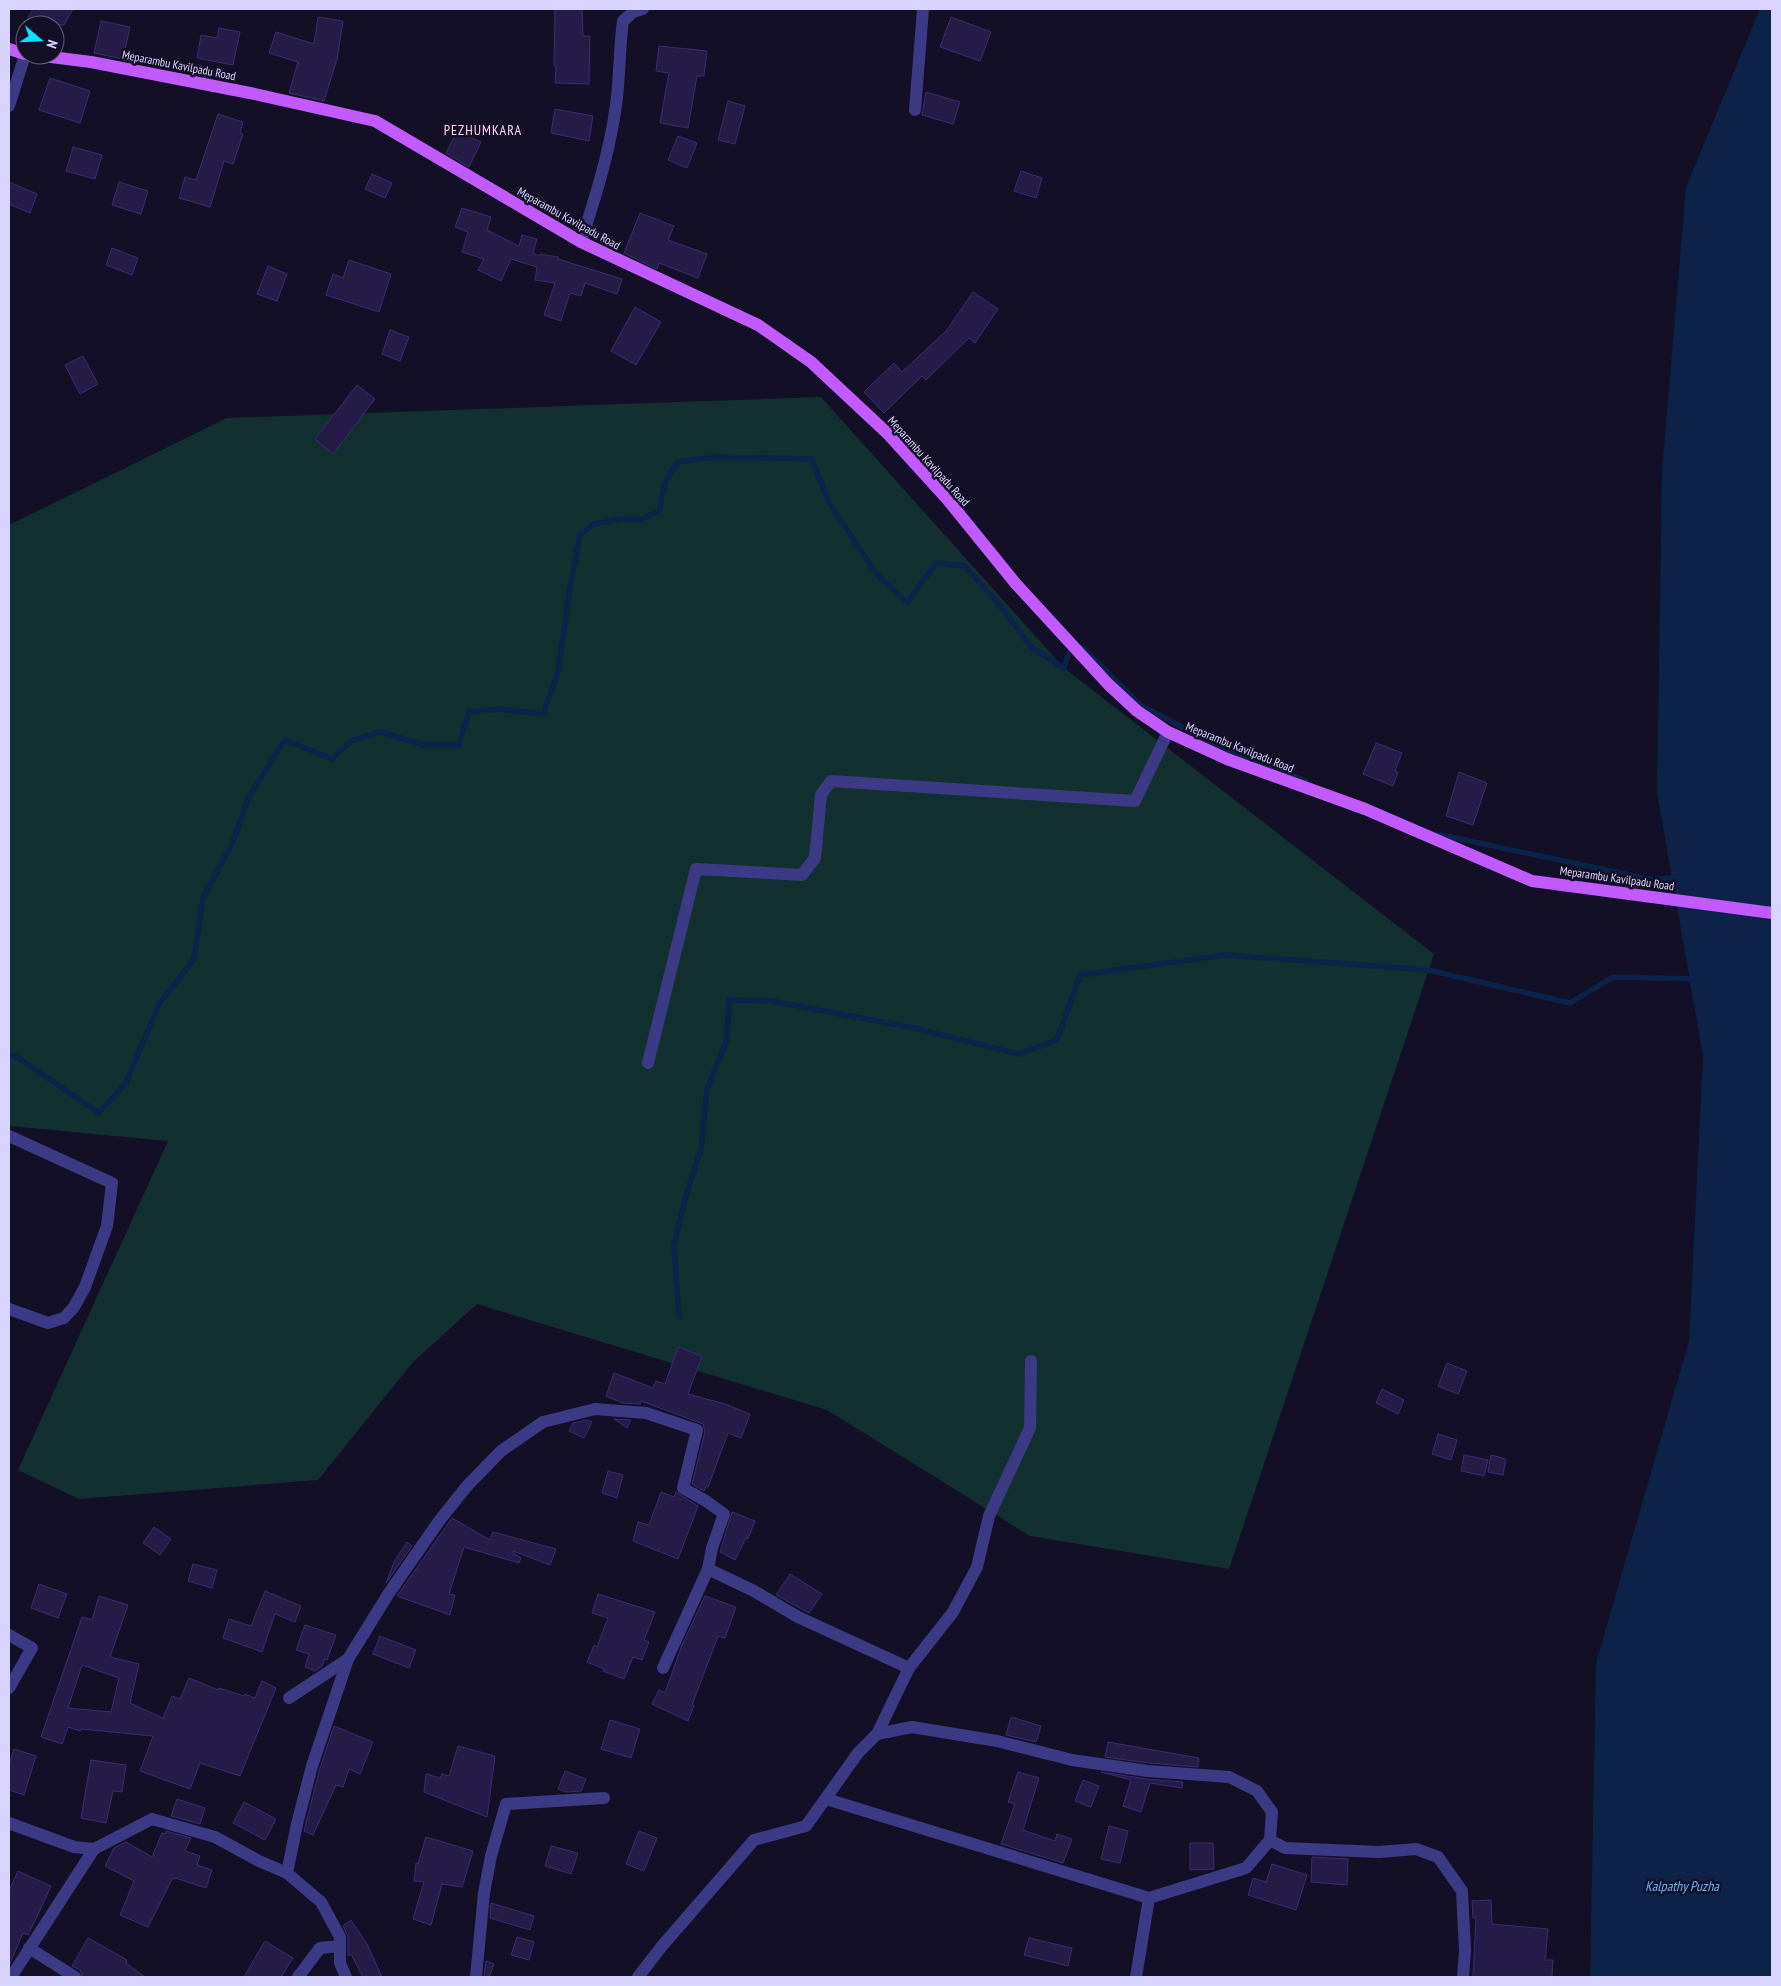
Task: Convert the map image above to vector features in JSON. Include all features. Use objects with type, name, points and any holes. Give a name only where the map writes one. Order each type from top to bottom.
[{"type":"main road","name":"Meparambu Kavilpadu Road","points":[[65,59],[110,66],[255,94],[375,121],[580,242],[758,325],[811,362],[888,433],[947,499],[1016,584],[1108,684],[1137,711],[1168,732],[1227,758],[1365,809],[1532,880],[1772,913]]},
{"type":"street","points":[[580,242],[604,162],[616,106],[623,21],[633,12],[642,9]]},
{"type":"street","points":[[915,110],[923,9]]},
{"type":"street","points":[[9,106],[22,65]]},
{"type":"street","points":[[648,1063],[696,869],[802,875],[815,858],[821,795],[831,781],[1135,801],[1168,732]]},
{"type":"street","points":[[9,1136],[112,1183],[107,1226],[85,1287],[74,1307],[64,1318],[48,1323],[9,1308]]},
{"type":"street","points":[[638,1977],[668,1939],[754,1840],[806,1826],[858,1753],[877,1734],[910,1668],[953,1612],[977,1567],[989,1516],[1030,1428],[1030,1361]]},
{"type":"street","points":[[287,1873],[312,1766],[348,1659],[389,1593],[439,1521],[467,1486],[500,1452],[543,1422],[595,1409],[646,1413],[698,1430],[683,1488],[724,1514],[712,1548],[708,1569],[663,1668]]},
{"type":"street","points":[[708,1569],[754,1591],[798,1617],[910,1668]]},
{"type":"street","points":[[9,1635],[32,1648],[9,1688]]},
{"type":"street","points":[[289,1698],[348,1659]]},
{"type":"street","points":[[826,1799],[1149,1898],[1246,1868],[1270,1840],[1272,1812],[1257,1791],[1229,1777],[1148,1771],[1072,1760],[998,1741],[912,1727],[877,1734]]},
{"type":"street","points":[[476,1977],[484,1893],[491,1856],[506,1804],[604,1798]]},
{"type":"street","points":[[11,1977],[94,1849],[152,1818],[215,1838],[259,1862],[287,1873],[321,1902],[340,1937],[340,1964],[346,1977]]},
{"type":"street","points":[[9,1823],[74,1847],[94,1849]]},
{"type":"street","points":[[1270,1840],[1285,1848],[1380,1852],[1416,1849],[1438,1857],[1462,1891],[1465,1950],[1463,1977]]},
{"type":"street","points":[[1136,1977],[1149,1898]]},
{"type":"street","points":[[298,1977],[320,1948],[340,1946]]},
{"type":"street","points":[[30,1948],[75,1977]]},
{"type":"street","points":[[320,1948],[340,1964]]},
{"type":"green space","points":[[821,397],[1064,668],[1434,954],[1229,1569],[1030,1536],[827,1410],[477,1304],[413,1362],[318,1480],[79,1499],[18,1470],[168,1141],[9,1126],[9,525],[227,418]]},
{"type":"water","name":"Kalpathy Puzha","points":[[1760,9],[1772,9],[1772,1977],[1590,1977],[1596,1663],[1689,1341],[1703,1056],[1657,792],[1662,472],[1686,187]]},
{"type":"building","points":[[33,9],[73,9],[65,23],[65,15],[30,15]]},
{"type":"building","points":[[555,9],[582,9],[583,36],[590,36],[589,84],[555,83]]},
{"type":"building","points":[[318,17],[343,21],[337,59],[324,101],[289,93],[298,62],[269,53],[276,32],[314,44]]},
{"type":"building","points":[[951,17],[991,32],[980,61],[940,47]]},
{"type":"building","points":[[101,21],[130,27],[123,59],[94,53]]},
{"type":"building","points":[[219,28],[240,32],[233,65],[197,58],[201,35],[217,38]]},
{"type":"building","points":[[659,46],[707,51],[704,76],[697,76],[688,128],[660,123],[669,73],[656,71]]},
{"type":"building","points":[[50,78],[90,91],[80,123],[39,110]]},
{"type":"building","points":[[926,92],[960,102],[953,124],[922,115]]},
{"type":"building","points":[[728,101],[745,106],[735,144],[718,140]]},
{"type":"building","points":[[555,109],[593,116],[589,141],[551,133]]},
{"type":"building","points":[[218,114],[243,122],[240,133],[243,134],[233,164],[224,161],[210,207],[179,198],[185,177],[196,180]]},
{"type":"building","points":[[457,131],[481,142],[469,167],[446,153]]},
{"type":"building","points":[[678,136],[697,143],[687,168],[668,160]]},
{"type":"building","points":[[73,147],[102,155],[95,179],[66,171]]},
{"type":"building","points":[[1021,171],[1042,178],[1036,198],[1014,191]]},
{"type":"building","points":[[372,174],[392,183],[385,198],[365,189]]},
{"type":"building","points":[[9,182],[37,194],[30,213],[9,204]]},
{"type":"building","points":[[119,182],[148,191],[141,214],[112,205]]},
{"type":"building","points":[[462,208],[491,217],[487,230],[519,246],[522,235],[537,239],[533,253],[539,256],[540,254],[558,257],[558,259],[622,279],[617,294],[585,283],[581,296],[570,293],[561,321],[544,315],[555,283],[535,280],[537,267],[511,259],[501,281],[478,270],[484,259],[462,252],[468,232],[455,227]]},
{"type":"building","points":[[640,213],[674,226],[668,240],[707,254],[698,278],[659,263],[657,269],[624,253]]},
{"type":"building","points":[[112,248],[138,258],[132,275],[106,265]]},
{"type":"building","points":[[349,260],[391,274],[379,312],[326,295],[333,274],[343,278]]},
{"type":"building","points":[[268,266],[287,274],[277,301],[257,294]]},
{"type":"building","points":[[973,292],[998,309],[975,343],[969,338],[926,380],[922,376],[884,413],[864,392],[894,363],[902,372],[947,330]]},
{"type":"building","points":[[635,307],[661,322],[636,365],[611,351]]},
{"type":"building","points":[[390,330],[409,337],[400,361],[382,354]]},
{"type":"building","points":[[83,356],[98,384],[80,394],[65,365]]},
{"type":"building","points":[[357,385],[375,399],[333,454],[315,439]]},
{"type":"building","points":[[1376,743],[1402,753],[1395,771],[1398,772],[1393,786],[1363,774]]},
{"type":"building","points":[[1459,772],[1487,783],[1473,825],[1446,816]]},
{"type":"building","points":[[678,1347],[702,1356],[688,1394],[725,1404],[750,1414],[741,1438],[728,1433],[708,1487],[706,1486],[704,1491],[692,1484],[705,1432],[703,1424],[641,1401],[640,1404],[622,1403],[606,1396],[614,1373],[653,1388],[656,1381],[665,1384]]},
{"type":"building","points":[[1447,1363],[1467,1371],[1458,1394],[1438,1386]]},
{"type":"building","points":[[1382,1389],[1404,1400],[1398,1414],[1376,1403]]},
{"type":"building","points":[[614,1419],[631,1420],[627,1428]]},
{"type":"building","points":[[586,1420],[592,1422],[584,1438],[569,1431],[573,1423]]},
{"type":"building","points":[[1438,1434],[1457,1440],[1451,1460],[1432,1454]]},
{"type":"building","points":[[1464,1455],[1488,1460],[1484,1476],[1461,1471]]},
{"type":"building","points":[[1491,1455],[1506,1459],[1503,1475],[1488,1472]]},
{"type":"building","points":[[608,1471],[623,1475],[617,1498],[602,1493]]},
{"type":"building","points":[[661,1492],[674,1497],[676,1492],[698,1506],[678,1559],[633,1541],[638,1522],[649,1525]]},
{"type":"building","points":[[732,1512],[755,1521],[748,1539],[746,1538],[735,1560],[720,1552]]},
{"type":"building","points":[[452,1518],[490,1540],[493,1532],[556,1549],[550,1565],[513,1551],[513,1553],[521,1558],[519,1563],[464,1547],[449,1594],[455,1595],[450,1615],[397,1596]]},
{"type":"building","points":[[154,1527],[171,1539],[160,1555],[143,1543]]},
{"type":"building","points":[[407,1542],[412,1546],[386,1583],[395,1560]]},
{"type":"building","points":[[193,1564],[217,1570],[212,1588],[188,1581]]},
{"type":"building","points":[[790,1574],[822,1594],[809,1613],[776,1595]]},
{"type":"building","points":[[39,1584],[67,1594],[58,1618],[31,1608]]},
{"type":"building","points":[[265,1591],[301,1606],[295,1622],[275,1614],[262,1652],[223,1638],[229,1619],[251,1626]]},
{"type":"building","points":[[598,1594],[655,1612],[644,1640],[649,1642],[642,1660],[633,1657],[624,1679],[587,1662],[594,1645],[597,1647],[608,1618],[592,1613]]},
{"type":"building","points":[[99,1596],[128,1605],[110,1657],[139,1664],[130,1703],[163,1718],[172,1696],[180,1699],[189,1678],[218,1690],[219,1688],[255,1698],[262,1681],[276,1688],[240,1776],[200,1763],[190,1789],[140,1771],[153,1736],[81,1729],[80,1731],[68,1727],[62,1744],[41,1737],[82,1617],[92,1620]],"holes":[[[82,1665],[119,1678],[111,1712],[68,1708]]]},
{"type":"building","points":[[705,1596],[736,1607],[725,1638],[718,1636],[692,1705],[694,1706],[688,1721],[652,1704],[659,1690],[665,1693],[682,1645]]},
{"type":"building","points":[[305,1625],[336,1635],[327,1660],[325,1659],[322,1666],[315,1671],[305,1667],[309,1654],[296,1650]]},
{"type":"building","points":[[380,1636],[416,1650],[409,1668],[373,1654]]},
{"type":"building","points":[[1011,1717],[1041,1726],[1036,1742],[1006,1735]]},
{"type":"building","points":[[610,1720],[640,1729],[631,1758],[601,1749]]},
{"type":"building","points":[[334,1726],[373,1742],[360,1774],[349,1769],[343,1787],[336,1785],[313,1835],[304,1831],[320,1768]]},
{"type":"building","points":[[1108,1742],[1199,1758],[1198,1767],[1105,1757]]},
{"type":"building","points":[[458,1746],[495,1756],[487,1817],[424,1792],[426,1774],[440,1778],[442,1774],[449,1776]]},
{"type":"building","points":[[14,1749],[36,1756],[24,1795],[9,1790],[9,1765]]},
{"type":"building","points":[[91,1760],[126,1765],[122,1792],[113,1791],[106,1823],[81,1818]]},
{"type":"building","points":[[565,1771],[586,1779],[581,1791],[566,1792],[558,1789]]},
{"type":"building","points":[[1018,1772],[1039,1778],[1023,1830],[1055,1841],[1057,1834],[1072,1839],[1063,1863],[1001,1844],[1015,1804],[1008,1802]]},
{"type":"building","points":[[1101,1772],[1183,1782],[1182,1788],[1150,1783],[1141,1812],[1123,1806],[1131,1780]]},
{"type":"building","points":[[1083,1780],[1099,1786],[1091,1807],[1075,1801]]},
{"type":"building","points":[[177,1799],[205,1808],[200,1824],[171,1816]]},
{"type":"building","points":[[244,1802],[276,1819],[265,1840],[233,1823]]},
{"type":"building","points":[[1109,1826],[1128,1831],[1120,1863],[1101,1859]]},
{"type":"building","points":[[166,1831],[191,1838],[185,1851],[200,1856],[197,1865],[212,1870],[206,1888],[175,1878],[172,1879],[148,1927],[120,1915],[134,1881],[105,1866],[114,1848],[126,1842],[152,1857],[162,1833],[165,1834]]},
{"type":"building","points":[[639,1831],[657,1838],[644,1871],[626,1864]]},
{"type":"building","points":[[426,1837],[473,1851],[462,1887],[442,1884],[431,1925],[413,1919],[424,1882],[414,1881],[416,1863],[418,1864]]},
{"type":"building","points":[[1190,1843],[1213,1843],[1214,1869],[1190,1870]]},
{"type":"building","points":[[551,1846],[578,1853],[571,1874],[545,1866]]},
{"type":"building","points":[[1312,1857],[1348,1859],[1347,1885],[1311,1882]]},
{"type":"building","points":[[1272,1864],[1307,1875],[1296,1910],[1248,1895],[1253,1878],[1266,1882]]},
{"type":"building","points":[[18,1871],[51,1886],[28,1935],[23,1933],[9,1966],[9,1891]]},
{"type":"building","points":[[1491,1900],[1492,1924],[1548,1929],[1545,1960],[1553,1960],[1552,1977],[1473,1977],[1476,1918],[1473,1918],[1472,1901]]},
{"type":"building","points":[[491,1903],[534,1916],[530,1930],[490,1918]]},
{"type":"building","points":[[351,1920],[367,1944],[382,1977],[363,1977],[351,1954],[348,1956],[348,1937],[343,1926]]},
{"type":"building","points":[[517,1937],[534,1942],[529,1960],[511,1955]]},
{"type":"building","points":[[88,1938],[127,1960],[126,1963],[145,1977],[83,1977],[80,1970],[72,1966]]},
{"type":"building","points":[[1029,1938],[1072,1948],[1068,1966],[1024,1955]]},
{"type":"building","points":[[265,1941],[293,1958],[281,1977],[244,1977]]},
{"type":"building","points":[[486,1961],[494,1964],[489,1977],[484,1977]]},
{"type":"waterway","points":[[9,1054],[17,1057],[99,1113],[126,1083],[159,1004],[194,959],[203,898],[233,842],[249,796],[285,740],[332,759],[351,741],[380,732],[424,745],[459,745],[469,712],[500,709],[543,714],[558,672],[580,535],[594,524],[621,519],[642,519],[660,510],[665,484],[678,462],[715,457],[812,459],[828,501],[875,572],[907,603],[936,563],[965,566],[1002,608],[1032,648],[1064,668],[1069,653]]},
{"type":"waterway","points":[[1083,648],[1140,705],[1219,746],[1306,781]]},
{"type":"waterway","points":[[1437,834],[1653,880],[1678,877]]},
{"type":"waterway","points":[[679,1317],[674,1245],[687,1192],[701,1149],[707,1089],[727,1039],[729,1000],[771,1001],[914,1028],[1019,1054],[1057,1040],[1080,975],[1226,955],[1428,970],[1570,1003],[1613,977],[1697,979]]},
{"type":"district","name":"PEZHUMKARA","points":[[483,130]]}]
